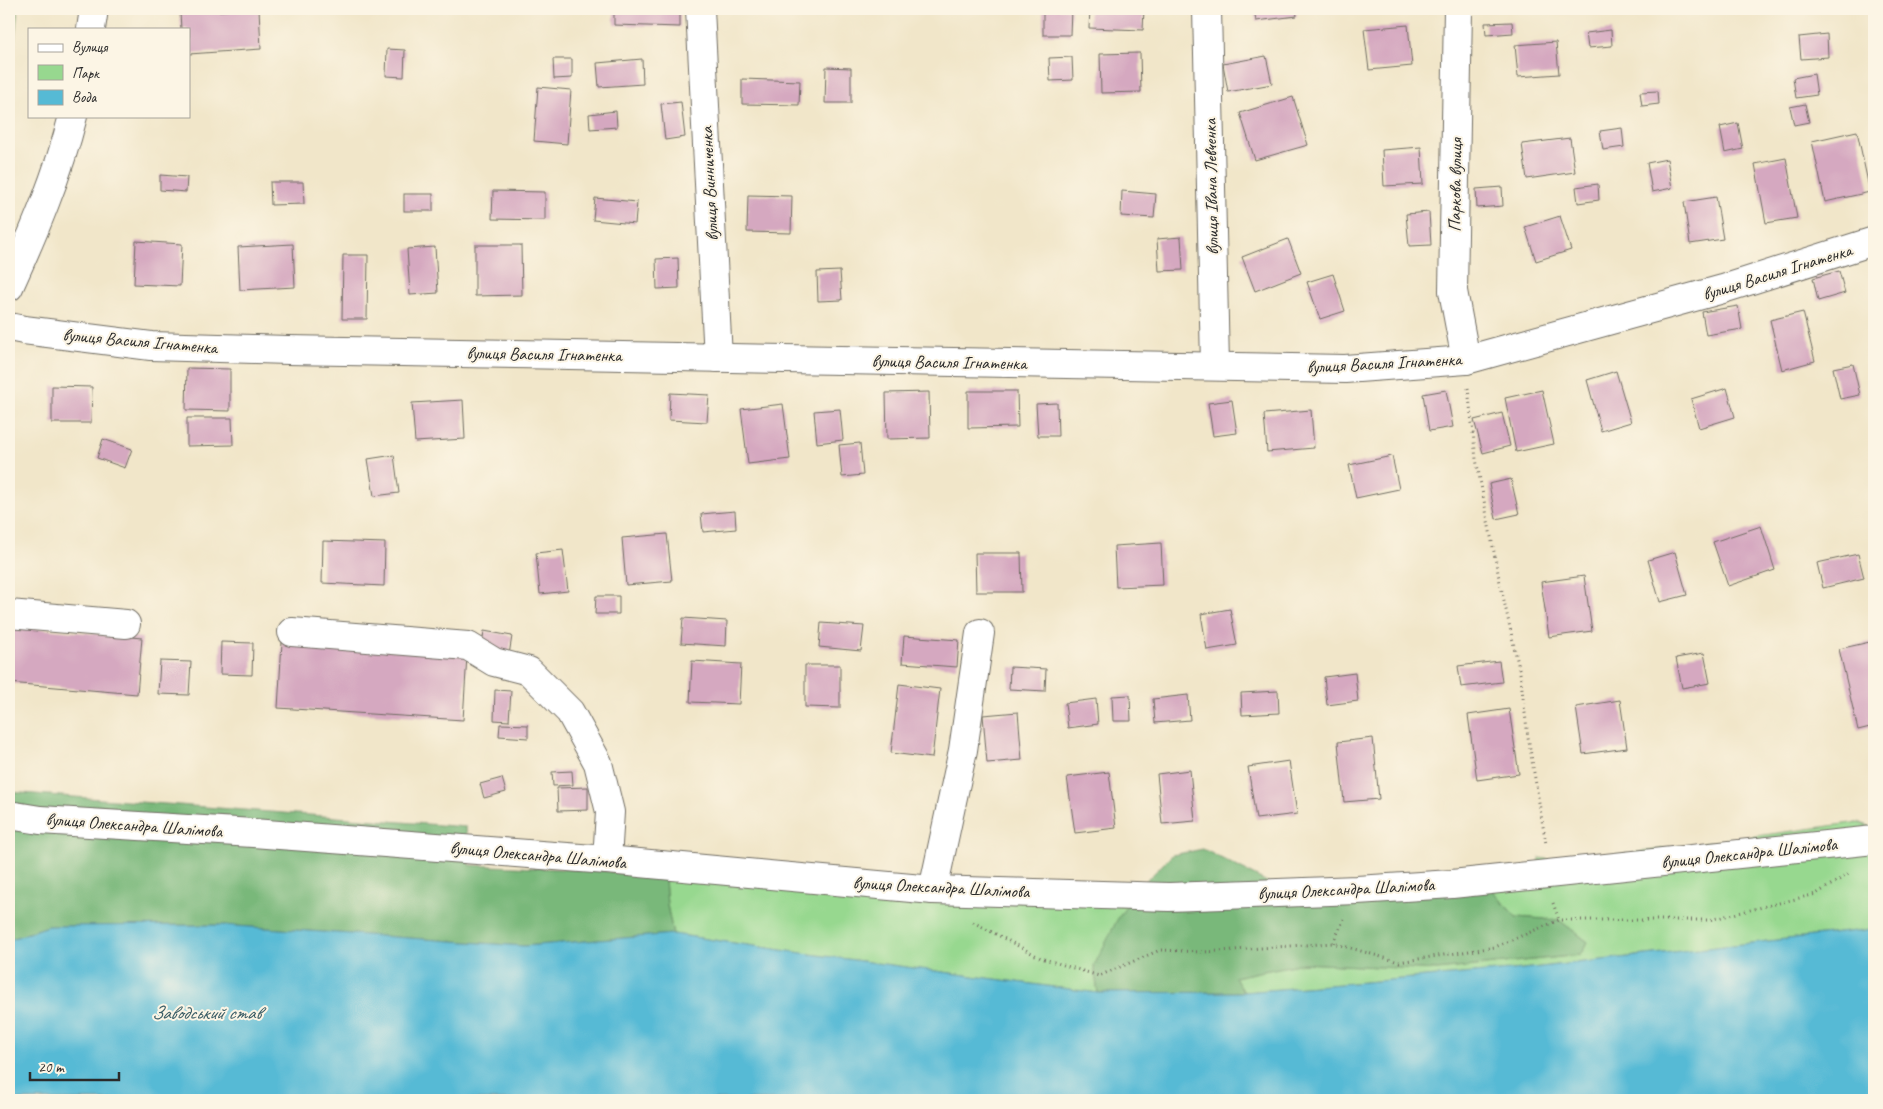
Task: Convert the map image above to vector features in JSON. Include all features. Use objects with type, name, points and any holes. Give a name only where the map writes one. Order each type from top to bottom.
[{"type":"street","points":[[91,28],[94,9]]},
{"type":"street","name":"вулиця Винниченка","points":[[700,9],[718,358]]},
{"type":"street","name":"вулиця Івана Левченка","points":[[1207,9],[1215,366]]},
{"type":"street","name":"Паркова вулиця","points":[[1458,9],[1454,291],[1466,360]]},
{"type":"street","points":[[9,287],[36,227],[66,145],[73,118]]},
{"type":"street","name":"вулиця Василя Ігнатенка","points":[[9,327],[151,346],[1345,369],[1466,360],[1723,289],[1874,242]]},
{"type":"street","points":[[9,614],[126,624]]},
{"type":"street","points":[[292,632],[468,646],[494,662],[529,671],[570,712],[598,763],[610,812],[607,860]]},
{"type":"street","points":[[933,890],[963,750],[980,632]]},
{"type":"street","name":"вулиця Олександра Шалімова","points":[[9,815],[40,820],[253,833],[607,860],[933,890],[1169,897],[1356,890],[1452,884],[1874,840]]},
{"type":"path","points":[[1466,360],[1476,459],[1520,673],[1528,737],[1551,873]]},
{"type":"path","points":[[970,920],[1041,958],[1099,976],[1160,950],[1204,952],[1333,943],[1399,962],[1495,947],[1559,920],[1709,920],[1816,894],[1858,868]]},
{"type":"path","points":[[1333,943],[1356,890]]},
{"type":"path","points":[[1554,907],[1559,920]]},
{"type":"green space","points":[[9,9],[18,9],[12,63],[9,72]]},
{"type":"green space","points":[[9,792],[466,827],[469,865],[605,871],[665,879],[667,905],[673,934],[524,946],[222,925],[48,926],[9,940]]},
{"type":"green space","points":[[1859,822],[1874,829],[1874,929],[1523,969],[1244,992],[1234,977],[1303,963],[1437,970],[1580,955],[1588,942],[1559,920],[1516,917],[1491,889],[1536,883],[1539,858],[1567,862]]},
{"type":"green space","points":[[1203,849],[1267,882],[1302,904],[1475,868],[1516,917],[1559,920],[1588,942],[1580,955],[1437,970],[1303,963],[1234,977],[1244,992],[1098,993],[1094,966],[1117,920],[1137,890],[1172,855]]},
{"type":"green space","points":[[665,879],[1130,901],[1094,966],[1098,993],[673,934],[667,905]]},
{"type":"water","name":"Заводський став","points":[[222,925],[524,946],[673,934],[1098,993],[1244,992],[1523,969],[1874,929],[1874,1100],[9,1100],[9,940],[48,926]]},
{"type":"building","points":[[259,9],[261,49],[190,54],[190,28],[181,28],[180,13]]},
{"type":"building","points":[[361,9],[387,9],[387,14],[361,14]]},
{"type":"building","points":[[614,9],[680,9],[680,27],[614,25]]},
{"type":"building","points":[[1043,9],[1071,9],[1070,35],[1043,35]]},
{"type":"building","points":[[1090,9],[1144,9],[1143,30],[1089,28]]},
{"type":"building","points":[[1254,9],[1296,9],[1297,16],[1256,21]]},
{"type":"building","points":[[1512,22],[1513,33],[1486,35],[1485,23]]},
{"type":"building","points":[[1408,25],[1412,66],[1369,70],[1364,29]]},
{"type":"building","points":[[1611,30],[1612,46],[1588,48],[1586,33]]},
{"type":"building","points":[[1827,34],[1828,57],[1801,59],[1799,37]]},
{"type":"building","points":[[1556,42],[1559,74],[1518,77],[1515,45]]},
{"type":"building","points":[[387,49],[405,50],[404,77],[386,76]]},
{"type":"building","points":[[1140,53],[1141,92],[1101,93],[1100,54]]},
{"type":"building","points":[[1266,56],[1272,84],[1228,92],[1223,64]]},
{"type":"building","points":[[1072,57],[1073,80],[1050,81],[1049,58]]},
{"type":"building","points":[[553,59],[572,59],[572,78],[554,79]]},
{"type":"building","points":[[642,59],[643,84],[599,87],[597,63]]},
{"type":"building","points":[[826,67],[851,68],[851,103],[825,103]]},
{"type":"building","points":[[1814,74],[1817,95],[1796,98],[1793,78]]},
{"type":"building","points":[[742,79],[800,81],[799,105],[742,104]]},
{"type":"building","points":[[538,87],[571,90],[567,144],[534,141]]},
{"type":"building","points":[[1658,91],[1659,104],[1642,106],[1640,92]]},
{"type":"building","points":[[1293,97],[1308,145],[1255,160],[1240,113]]},
{"type":"building","points":[[681,102],[685,137],[665,140],[661,104]]},
{"type":"building","points":[[1805,104],[1809,122],[1794,125],[1790,107]]},
{"type":"building","points":[[616,111],[617,127],[590,129],[589,114]]},
{"type":"building","points":[[1738,123],[1743,149],[1725,153],[1720,127]]},
{"type":"building","points":[[1622,128],[1624,147],[1603,150],[1600,131]]},
{"type":"building","points":[[1857,131],[1870,192],[1825,202],[1812,141]]},
{"type":"building","points":[[1570,138],[1575,172],[1527,179],[1522,144]]},
{"type":"building","points":[[1421,147],[1423,184],[1384,186],[1382,150]]},
{"type":"building","points":[[1786,158],[1797,218],[1766,223],[1755,164]]},
{"type":"building","points":[[1667,159],[1672,188],[1652,192],[1647,163]]},
{"type":"building","points":[[160,175],[187,177],[186,192],[160,190]]},
{"type":"building","points":[[270,182],[303,182],[304,204],[271,205]]},
{"type":"building","points":[[1598,184],[1599,200],[1578,203],[1576,187]]},
{"type":"building","points":[[1502,187],[1503,206],[1477,208],[1476,189]]},
{"type":"building","points":[[493,191],[545,192],[545,220],[492,219]]},
{"type":"building","points":[[1122,191],[1156,194],[1154,218],[1121,216]]},
{"type":"building","points":[[404,194],[433,194],[433,211],[404,211]]},
{"type":"building","points":[[748,195],[792,196],[791,233],[747,232]]},
{"type":"building","points":[[1716,197],[1723,239],[1690,244],[1684,202]]},
{"type":"building","points":[[595,198],[637,202],[635,224],[593,220]]},
{"type":"building","points":[[1429,212],[1431,245],[1409,246],[1406,214]]},
{"type":"building","points":[[1560,216],[1571,250],[1536,261],[1525,227]]},
{"type":"building","points":[[1181,237],[1183,270],[1159,271],[1157,239]]},
{"type":"building","points":[[1288,239],[1301,273],[1255,291],[1242,257]]},
{"type":"building","points":[[136,241],[182,244],[180,286],[134,284]]},
{"type":"building","points":[[293,244],[295,287],[240,290],[238,247]]},
{"type":"building","points":[[475,245],[521,245],[522,295],[475,296]]},
{"type":"building","points":[[435,247],[438,293],[410,295],[407,249]]},
{"type":"building","points":[[343,255],[368,255],[367,319],[342,319]]},
{"type":"building","points":[[678,258],[679,288],[657,289],[656,259]]},
{"type":"building","points":[[840,271],[842,300],[818,301],[817,272]]},
{"type":"building","points":[[1839,271],[1845,293],[1818,301],[1813,278]]},
{"type":"building","points":[[1333,274],[1345,311],[1320,319],[1307,282]]},
{"type":"building","points":[[1738,306],[1742,329],[1706,335],[1702,312]]},
{"type":"building","points":[[1803,312],[1815,361],[1782,370],[1770,320]]},
{"type":"building","points":[[1853,364],[1860,395],[1840,399],[1833,368]]},
{"type":"building","points":[[187,368],[230,369],[230,411],[186,410]]},
{"type":"building","points":[[1616,371],[1631,422],[1601,431],[1587,380]]},
{"type":"building","points":[[52,386],[92,387],[91,423],[52,423]]},
{"type":"building","points":[[1727,388],[1735,417],[1699,428],[1691,399]]},
{"type":"building","points":[[1446,390],[1453,427],[1429,431],[1423,394]]},
{"type":"building","points":[[1542,390],[1554,444],[1516,452],[1505,398]]},
{"type":"building","points":[[968,391],[1017,391],[1018,427],[968,428]]},
{"type":"building","points":[[929,392],[930,438],[887,439],[886,393]]},
{"type":"building","points":[[670,393],[709,395],[707,422],[669,420]]},
{"type":"building","points":[[463,400],[465,439],[415,442],[412,403]]},
{"type":"building","points":[[1232,400],[1237,433],[1213,436],[1208,403]]},
{"type":"building","points":[[1057,403],[1058,436],[1038,436],[1036,404]]},
{"type":"building","points":[[783,404],[790,459],[748,464],[741,409]]},
{"type":"building","points":[[840,409],[843,440],[817,443],[814,411]]},
{"type":"building","points":[[1311,410],[1314,448],[1267,452],[1264,414]]},
{"type":"building","points":[[1502,413],[1510,446],[1483,453],[1474,420]]},
{"type":"building","points":[[187,418],[232,418],[233,445],[187,446]]},
{"type":"building","points":[[103,439],[132,449],[125,468],[97,458]]},
{"type":"building","points":[[860,443],[863,475],[842,477],[839,445]]},
{"type":"building","points":[[394,455],[399,493],[374,496],[368,459]]},
{"type":"building","points":[[1392,456],[1399,489],[1356,498],[1349,465]]},
{"type":"building","points":[[1511,479],[1519,514],[1496,519],[1489,484]]},
{"type":"building","points":[[735,511],[736,529],[703,532],[701,514]]},
{"type":"building","points":[[1761,526],[1775,570],[1728,586],[1713,542]]},
{"type":"building","points":[[667,534],[672,581],[626,585],[622,538]]},
{"type":"building","points":[[323,541],[385,543],[384,586],[322,583]]},
{"type":"building","points":[[1161,543],[1163,585],[1116,587],[1114,546]]},
{"type":"building","points":[[563,550],[568,591],[540,594],[536,553]]},
{"type":"building","points":[[1675,552],[1687,595],[1660,602],[1648,560]]},
{"type":"building","points":[[975,553],[1021,553],[1022,592],[976,592]]},
{"type":"building","points":[[1858,554],[1864,578],[1823,588],[1817,563]]},
{"type":"building","points":[[1584,576],[1592,631],[1549,637],[1541,582]]},
{"type":"building","points":[[596,596],[619,596],[619,614],[595,614]]},
{"type":"building","points":[[1230,609],[1237,645],[1207,650],[1201,614]]},
{"type":"building","points":[[683,618],[727,621],[726,646],[681,643]]},
{"type":"building","points":[[821,623],[864,626],[861,651],[819,647]]},
{"type":"building","points":[[9,626],[142,638],[137,694],[9,683]]},
{"type":"building","points":[[484,631],[512,636],[509,655],[481,652]]},
{"type":"building","points":[[904,636],[959,640],[957,667],[902,663]]},
{"type":"building","points":[[1874,641],[1874,726],[1858,730],[1839,649]]},
{"type":"building","points":[[221,642],[253,643],[252,675],[220,674]]},
{"type":"building","points":[[282,642],[467,655],[463,720],[278,708]]},
{"type":"building","points":[[1704,653],[1710,683],[1682,688],[1676,658]]},
{"type":"building","points":[[160,661],[191,662],[189,695],[158,694]]},
{"type":"building","points":[[692,661],[741,664],[739,704],[690,702]]},
{"type":"building","points":[[1499,661],[1502,682],[1461,687],[1458,666]]},
{"type":"building","points":[[805,665],[840,665],[840,708],[805,707]]},
{"type":"building","points":[[1010,667],[1046,669],[1045,691],[1009,689]]},
{"type":"building","points":[[1355,673],[1358,701],[1327,705],[1324,677]]},
{"type":"building","points":[[899,684],[940,689],[932,758],[891,753]]},
{"type":"building","points":[[495,690],[511,691],[509,721],[494,720]]},
{"type":"building","points":[[1278,691],[1279,713],[1242,715],[1241,693]]},
{"type":"building","points":[[1130,695],[1131,721],[1113,721],[1112,696]]},
{"type":"building","points":[[1188,695],[1190,720],[1155,723],[1153,699]]},
{"type":"building","points":[[1096,699],[1098,724],[1068,728],[1065,703]]},
{"type":"building","points":[[1620,700],[1627,748],[1583,754],[1576,707]]},
{"type":"building","points":[[1509,709],[1519,774],[1477,780],[1468,715]]},
{"type":"building","points":[[1018,712],[1022,760],[987,763],[983,715]]},
{"type":"building","points":[[500,724],[528,725],[528,738],[499,736]]},
{"type":"building","points":[[1373,738],[1379,799],[1344,802],[1338,742]]},
{"type":"building","points":[[1289,761],[1297,814],[1256,819],[1248,767]]},
{"type":"building","points":[[1190,770],[1195,821],[1162,824],[1157,774]]},
{"type":"building","points":[[572,771],[573,785],[553,786],[552,772]]},
{"type":"building","points":[[1109,772],[1116,828],[1075,833],[1067,777]]},
{"type":"building","points":[[502,778],[506,792],[484,798],[480,784]]},
{"type":"building","points":[[588,787],[588,810],[558,811],[557,788]]}]
